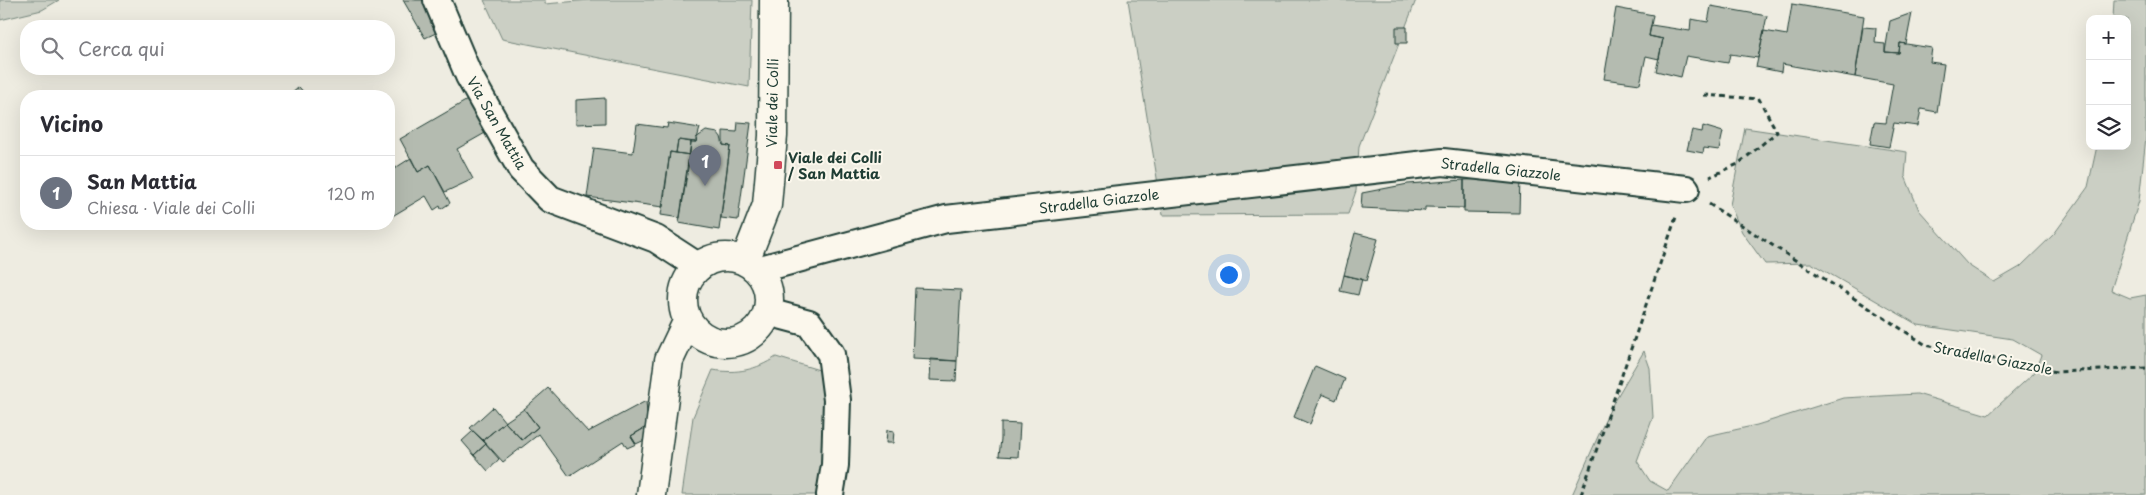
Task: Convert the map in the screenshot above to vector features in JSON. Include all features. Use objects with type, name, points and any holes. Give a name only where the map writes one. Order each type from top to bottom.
[{"type":"street","name":"Via San Mattia","points":[[437,0],[469,76],[521,169],[550,198],[656,238],[699,267]]},
{"type":"street","name":"Viale dei Colli","points":[[751,266],[767,205],[773,136],[774,0]]},
{"type":"street","name":"Stradella Giazzole","points":[[751,266],[946,219],[1443,162],[1686,189]]},
{"type":"street","points":[[728,257],[751,266],[765,281],[770,297],[768,312],[758,329],[742,341],[726,343],[712,341],[695,330],[688,320],[684,303],[684,290],[689,278],[699,267],[712,260],[728,257]]},
{"type":"street","points":[[768,312],[809,324],[831,354],[837,400],[835,465],[830,495]]},
{"type":"street","points":[[651,495],[669,360],[688,320]]},
{"type":"path","points":[[1581,495],[1686,189],[1738,164],[1777,132],[1759,99],[1704,95]]},
{"type":"path","name":"Stradella Giazzole","points":[[1686,189],[1926,345],[2056,372],[2146,368]]},
{"type":"shaded area","points":[[0,0],[59,0],[42,10],[0,20]]},
{"type":"shaded area","points":[[484,0],[545,0],[545,4],[590,0],[752,0],[749,87],[502,39]]},
{"type":"shaded area","points":[[1128,0],[1416,0],[1359,146],[1356,191],[1348,214],[1163,215]]},
{"type":"shaded area","points":[[2114,0],[2146,0],[2146,137],[2139,201],[2111,290],[2130,298],[2146,295],[2146,495],[1572,495],[1611,407],[1644,351],[1650,368],[1653,417],[1637,461],[1650,481],[1668,491],[1707,436],[1757,425],[1843,398],[1917,394],[1988,415],[2034,373],[2041,355],[2013,339],[1918,325],[1811,263],[1765,264],[1742,232],[1730,205],[1745,128],[1907,152],[1905,176],[1919,210],[1968,265],[1994,282],[2020,267],[2054,234],[2088,187],[2096,150],[2131,150],[2131,15],[2113,15]]},
{"type":"shaded area","points":[[776,357],[849,379],[836,495],[682,495],[693,417],[713,370],[746,370]]},
{"type":"building","points":[[403,0],[431,0],[447,28],[425,38]]},
{"type":"building","points":[[1792,4],[1864,16],[1855,77],[1782,64],[1781,72],[1756,67],[1764,31],[1787,35]]},
{"type":"building","points":[[1711,6],[1767,16],[1758,58],[1730,54],[1728,63],[1686,56],[1681,77],[1656,71],[1663,39],[1649,36],[1651,25],[1690,31],[1691,19],[1708,22]]},
{"type":"building","points":[[1616,8],[1653,15],[1649,36],[1663,39],[1659,59],[1646,56],[1640,84],[1604,79]]},
{"type":"building","points":[[1912,13],[1906,44],[1900,43],[1899,53],[1885,52],[1890,21]]},
{"type":"building","points":[[1396,27],[1407,27],[1407,43],[1396,43]]},
{"type":"building","points":[[1863,27],[1876,28],[1875,43],[1885,44],[1885,52],[1899,53],[1900,43],[1932,48],[1930,62],[1944,64],[1937,112],[1921,109],[1918,126],[1894,123],[1889,147],[1870,144],[1874,122],[1886,123],[1893,84],[1855,77]]},
{"type":"building","points":[[476,95],[494,128],[457,149],[473,179],[445,192],[430,165],[418,172],[400,139]]},
{"type":"building","points":[[605,98],[605,123],[576,124],[576,100]]},
{"type":"building","points":[[738,122],[751,123],[738,220],[721,218],[730,146],[723,145],[723,131],[737,132]]},
{"type":"building","points":[[668,123],[700,128],[696,142],[678,140],[676,153],[670,152],[663,207],[587,197],[594,148],[633,153],[637,124],[667,128]]},
{"type":"building","points":[[1703,126],[1723,132],[1719,150],[1704,148],[1703,153],[1687,150],[1692,130],[1702,132]]},
{"type":"building","points":[[706,131],[718,133],[723,145],[730,146],[719,230],[679,223],[691,142],[696,142],[696,138]]},
{"type":"building","points":[[678,140],[691,142],[690,155],[676,153]]},
{"type":"building","points":[[670,152],[690,155],[680,218],[661,215]]},
{"type":"building","points":[[411,158],[418,172],[430,165],[450,203],[441,209],[440,206],[434,210],[426,196],[395,214],[395,168]]},
{"type":"building","points":[[1520,178],[1519,213],[1464,212],[1464,180]]},
{"type":"building","points":[[1464,180],[1464,208],[1425,207],[1425,211],[1361,208],[1362,193],[1408,184]]},
{"type":"building","points":[[1355,233],[1378,239],[1366,281],[1344,275]]},
{"type":"building","points":[[1344,275],[1362,279],[1358,295],[1340,291]]},
{"type":"building","points":[[915,288],[961,290],[957,361],[912,359]]},
{"type":"building","points":[[931,359],[957,361],[956,381],[930,380]]},
{"type":"building","points":[[1315,366],[1345,379],[1336,400],[1322,394],[1310,424],[1294,417]]},
{"type":"building","points":[[548,388],[588,432],[646,401],[648,426],[631,436],[636,444],[627,448],[623,441],[569,476],[539,434],[503,462],[483,440],[505,422],[522,440],[538,427],[524,409]]},
{"type":"building","points":[[493,407],[505,422],[483,440],[470,428]]},
{"type":"building","points":[[524,409],[538,427],[522,440],[505,422]]},
{"type":"building","points":[[1001,423],[1020,424],[1018,457],[999,456]]},
{"type":"building","points":[[648,426],[649,438],[636,444],[631,436]]},
{"type":"building","points":[[887,430],[894,431],[893,443],[886,443]]},
{"type":"building","points":[[473,431],[486,444],[474,455],[462,441]]},
{"type":"building","points":[[486,444],[499,459],[488,471],[474,455]]},
{"type":"place","name":"Viale dei Colli / San Mattia","points":[[778,165]]},
{"type":"place","name":"San Mattia","points":[[705,186]]}]
